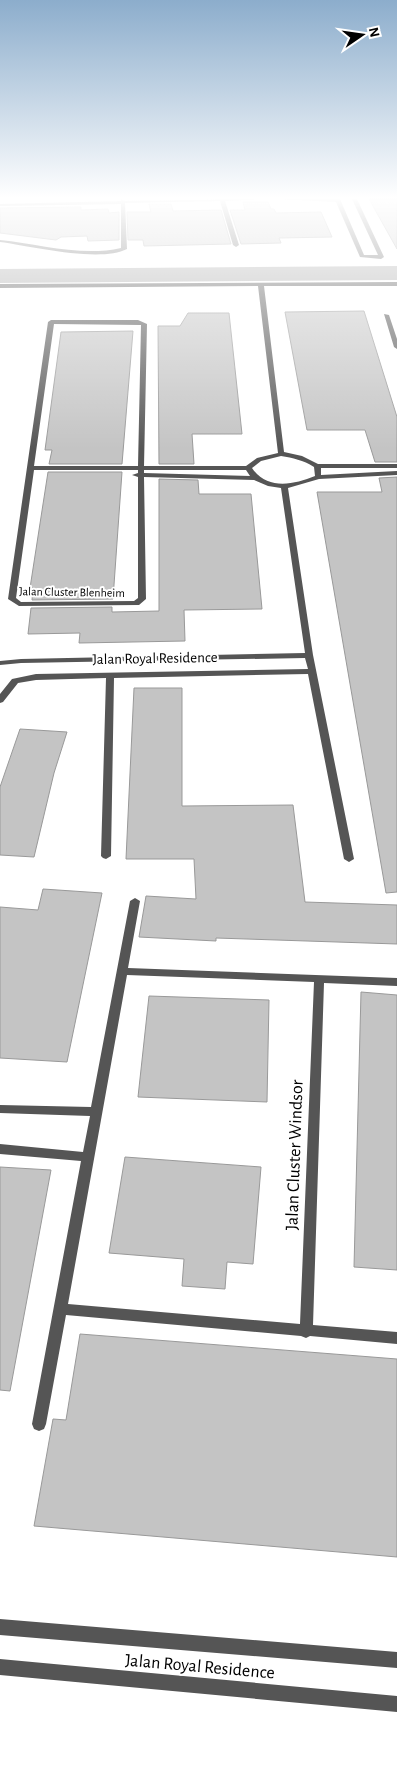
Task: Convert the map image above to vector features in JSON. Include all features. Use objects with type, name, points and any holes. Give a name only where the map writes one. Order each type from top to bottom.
[{"type":"street","points":[[0,286],[397,284]]},
{"type":"street","points":[[260,285],[281,454]]},
{"type":"street","points":[[386,315],[395,332],[397,347]]},
{"type":"street","name":"Jalan Cluster Blenheim","points":[[62,322],[138,322],[144,324],[140,467],[142,599],[140,602],[19,604],[12,599],[32,468],[49,324],[62,322]]},
{"type":"street","points":[[32,468],[120,470],[140,467],[248,468],[254,461],[266,456],[281,454],[298,456],[317,466],[397,466]]},
{"type":"street","points":[[317,466],[318,477]]},
{"type":"street","points":[[248,468],[253,478]]},
{"type":"street","points":[[120,470],[140,477],[253,478],[265,484],[284,486],[303,484],[318,477],[397,474]]},
{"type":"street","points":[[284,486],[309,655],[349,859]]},
{"type":"street","name":"Jalan Royal Residence","points":[[0,663],[309,655]]},
{"type":"street","name":"Jalan Royal Residence","points":[[0,700],[11,684],[24,678],[312,671]]},
{"type":"street","name":"Jalan Royal Residence","points":[[106,856],[110,676]]},
{"type":"street","points":[[39,1424],[135,901]]},
{"type":"street","points":[[122,971],[397,982]]},
{"type":"street","name":"Jalan Cluster Windsor","points":[[306,1332],[319,980]]},
{"type":"street","points":[[0,1109],[96,1112]]},
{"type":"street","points":[[0,1149],[87,1157]]},
{"type":"street","points":[[60,1310],[306,1332],[397,1338]]},
{"type":"street","name":"Jalan Royal Residence","points":[[0,1627],[397,1660]]},
{"type":"street","name":"Jalan Royal Residence","points":[[0,1667],[397,1704]]},
{"type":"building","points":[[364,311],[397,417],[397,462],[375,462],[365,430],[307,430],[285,312]]},
{"type":"building","points":[[188,313],[229,313],[242,434],[192,434],[194,464],[159,464],[158,326],[180,326]]},
{"type":"building","points":[[133,331],[122,464],[49,464],[52,450],[45,450],[61,332]]},
{"type":"building","points":[[48,472],[122,472],[113,599],[32,600],[33,588],[30,588]]},
{"type":"building","points":[[397,477],[397,892],[386,893],[317,492],[382,492],[379,478]]},
{"type":"building","points":[[159,479],[198,480],[199,494],[251,494],[262,609],[184,610],[185,641],[79,643],[80,633],[28,634],[31,608],[112,607],[112,612],[159,611]]},
{"type":"building","points":[[134,688],[182,688],[182,806],[293,805],[305,902],[397,905],[397,944],[216,938],[216,941],[139,937],[146,896],[196,899],[194,859],[126,859]]},
{"type":"building","points":[[20,729],[67,732],[54,773],[34,857],[0,855],[0,787]]},
{"type":"building","points":[[43,889],[102,893],[67,1062],[0,1058],[0,907],[38,910]]},
{"type":"building","points":[[361,992],[397,995],[397,1270],[354,1267]]},
{"type":"building","points":[[149,996],[269,1000],[267,1102],[138,1097]]},
{"type":"building","points":[[125,1157],[261,1167],[253,1264],[227,1262],[225,1289],[182,1286],[184,1259],[109,1253]]},
{"type":"building","points":[[0,1167],[51,1170],[10,1391],[0,1390]]},
{"type":"building","points":[[80,1334],[397,1359],[397,1557],[34,1526],[53,1419],[66,1420]]}]
